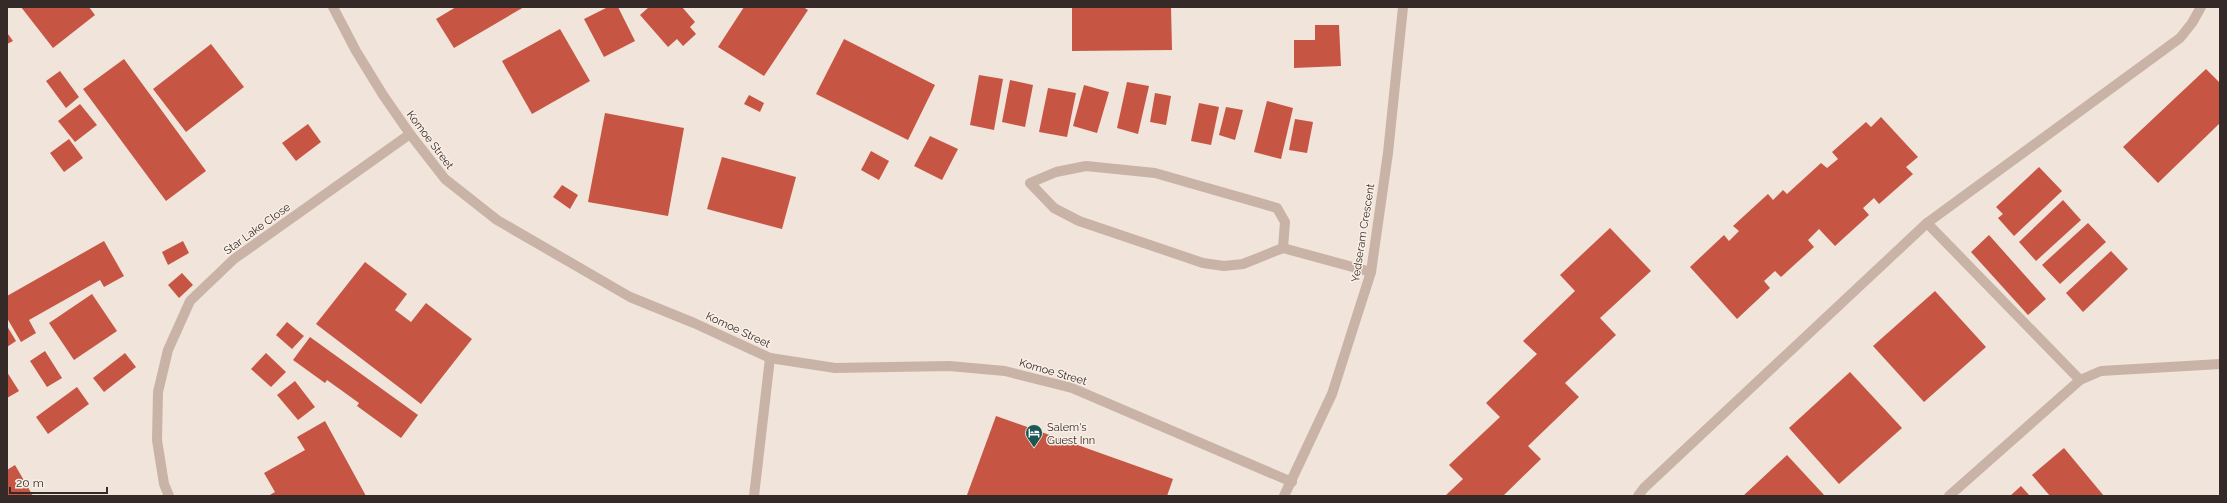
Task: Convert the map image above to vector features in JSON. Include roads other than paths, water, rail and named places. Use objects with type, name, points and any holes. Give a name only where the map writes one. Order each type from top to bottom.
[{"type":"street","name":"Komoe Street","points":[[333,7],[356,50],[410,134],[445,179],[498,220],[630,297],[694,323],[770,358],[835,368],[949,366],[1005,371],[1072,388],[1292,482]]},
{"type":"street","name":"Yedseram Crescent","points":[[1284,496],[1292,482],[1332,394],[1371,272],[1388,153],[1403,7]]},
{"type":"street","points":[[1638,496],[1644,488],[1926,223],[2180,38],[2202,7]]},
{"type":"street","name":"Star Lake Close","points":[[169,496],[164,484],[157,440],[158,392],[168,350],[190,301],[234,259],[410,134]]},
{"type":"street","points":[[1284,248],[1286,222],[1277,208],[1155,174],[1086,166],[1056,172],[1030,183],[1054,208],[1079,222],[1203,263],[1224,266],[1243,264],[1284,248],[1371,272]]},
{"type":"street","points":[[1926,223],[2080,380]]},
{"type":"street","points":[[754,496],[770,358]]},
{"type":"street","points":[[1949,496],[2080,380],[2101,371],[2220,364]]},
{"type":"place","name":"Salem's Guest Inn","points":[[1034,448]]}]
